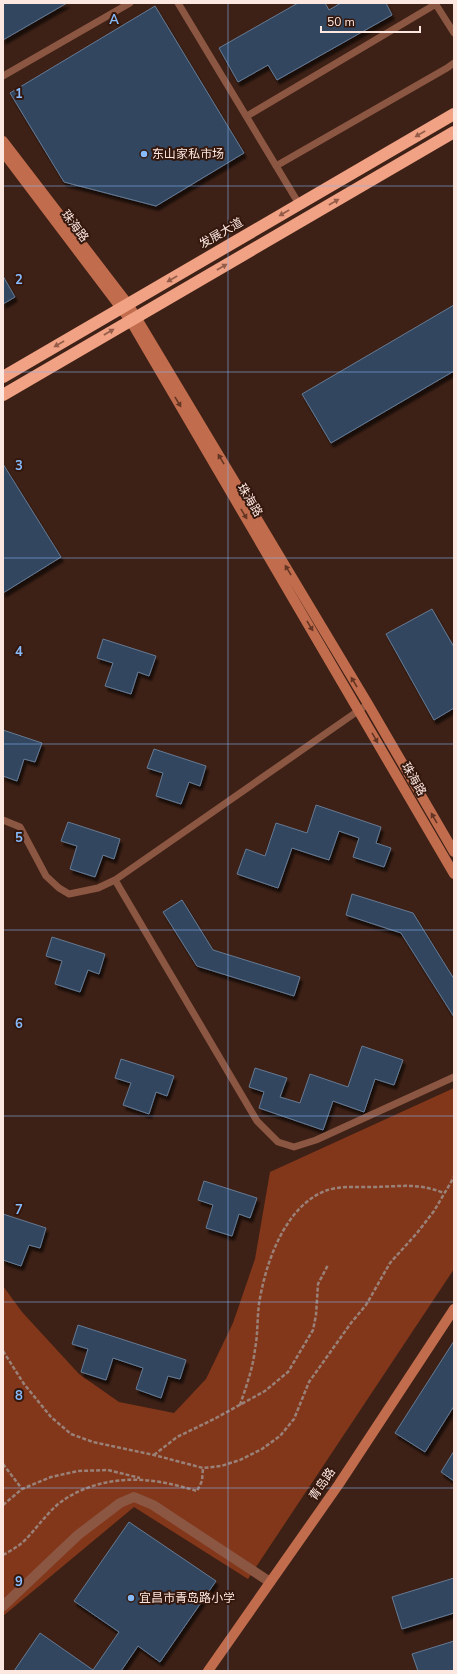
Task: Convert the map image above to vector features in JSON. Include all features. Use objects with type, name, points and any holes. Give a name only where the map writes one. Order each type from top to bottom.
[{"type":"highway","name":"发展大道","points":[[3,377],[454,114]]},
{"type":"highway","points":[[3,394],[454,132]]},
{"type":"main road","name":"珠海路","points":[[3,141],[125,306],[363,707],[454,852]]},
{"type":"main road","name":"珠海路","points":[[3,152],[125,306]]},
{"type":"main road","name":"珠海路","points":[[363,707],[454,874]]},
{"type":"main road","name":"青岛路","points":[[208,1671],[338,1484],[454,1309]]},
{"type":"street","points":[[3,1606],[78,1534],[120,1503],[134,1497],[154,1505],[270,1582]]},
{"type":"lane","points":[[3,76],[130,3]]},
{"type":"lane","points":[[178,3],[299,204]]},
{"type":"lane","points":[[247,116],[436,3],[454,34]]},
{"type":"lane","points":[[276,166],[454,63]]},
{"type":"lane","points":[[3,820],[20,827],[46,876],[59,888],[69,894],[98,888],[116,880],[363,707]]},
{"type":"lane","points":[[116,880],[256,1121],[278,1142],[294,1147],[316,1140],[454,1077]]},
{"type":"path","points":[[3,1351],[24,1384],[51,1417],[71,1434],[93,1442],[154,1455],[203,1468],[221,1466],[240,1460],[262,1449],[280,1436],[294,1418],[309,1382],[318,1368],[366,1305],[390,1263],[417,1233],[454,1176]]},
{"type":"path","points":[[240,1405],[255,1350],[259,1304],[270,1257],[293,1216],[307,1201],[325,1190],[332,1189],[404,1185],[420,1186],[444,1193]]},
{"type":"path","points":[[154,1455],[177,1437],[265,1391],[288,1372],[313,1330],[316,1315],[318,1284],[328,1265]]},
{"type":"path","points":[[3,1464],[22,1489]]},
{"type":"path","points":[[3,1505],[22,1489],[51,1477],[78,1472],[108,1470],[144,1480]]},
{"type":"shaded area","points":[[454,1088],[454,1269],[248,1579],[134,1507],[3,1616],[3,1286],[22,1312],[79,1374],[119,1402],[174,1413],[206,1379],[233,1323],[255,1259],[270,1172]]},
{"type":"building","points":[[3,3],[67,3],[3,40]]},
{"type":"building","points":[[298,3],[325,3],[329,10],[341,3],[386,3],[392,15],[277,80],[268,65],[238,82],[219,48]]},
{"type":"building","name":"东山家私市场","points":[[155,6],[244,153],[156,206],[64,182],[10,93]]},
{"type":"building","points":[[3,276],[15,297],[3,304]]},
{"type":"building","points":[[454,305],[454,371],[331,443],[302,394]]},
{"type":"building","points":[[3,464],[61,557],[3,593]]},
{"type":"building","points":[[432,609],[454,647],[454,708],[434,720],[386,634]]},
{"type":"building","points":[[103,639],[156,656],[149,676],[138,672],[131,694],[105,686],[113,663],[97,658]]},
{"type":"building","points":[[3,730],[42,743],[35,762],[24,759],[17,781],[3,776]]},
{"type":"building","points":[[154,749],[206,766],[200,786],[189,782],[181,804],[156,796],[163,773],[147,768]]},
{"type":"building","points":[[316,805],[381,827],[376,843],[391,848],[384,867],[353,857],[359,838],[339,831],[329,860],[292,848],[278,888],[237,874],[246,849],[265,856],[276,823],[307,833]]},
{"type":"building","points":[[68,822],[120,839],[114,859],[103,855],[95,877],[70,869],[77,846],[61,841]]},
{"type":"building","points":[[352,894],[413,913],[454,979],[454,1017],[401,933],[346,915]]},
{"type":"building","points":[[182,900],[213,950],[300,977],[294,996],[197,966],[163,912]]},
{"type":"building","points":[[52,937],[105,954],[99,974],[88,970],[80,992],[55,984],[62,961],[46,956]]},
{"type":"building","points":[[362,1046],[403,1060],[394,1085],[375,1079],[364,1112],[333,1101],[323,1130],[259,1108],[264,1092],[249,1087],[255,1068],[287,1078],[280,1097],[300,1103],[310,1074],[348,1087]]},
{"type":"building","points":[[121,1059],[174,1076],[167,1096],[156,1092],[149,1114],[123,1105],[131,1083],[115,1078]]},
{"type":"building","points":[[204,1181],[257,1198],[250,1218],[239,1214],[232,1236],[206,1228],[213,1205],[198,1200]]},
{"type":"building","points":[[3,1214],[46,1228],[40,1248],[29,1245],[21,1266],[3,1260]]},
{"type":"building","points":[[78,1325],[186,1360],[180,1379],[168,1376],[161,1398],[136,1389],[143,1368],[113,1358],[106,1380],[81,1372],[88,1349],[72,1344]]},
{"type":"building","points":[[454,1341],[454,1406],[425,1452],[395,1433]]},
{"type":"building","points":[[454,1451],[454,1481],[441,1472]]},
{"type":"building","points":[[129,1522],[216,1581],[160,1662],[138,1646],[121,1671],[14,1671],[40,1633],[93,1670],[119,1632],[74,1601]]},
{"type":"building","points":[[454,1578],[454,1613],[402,1629],[392,1597]]},
{"type":"building","points":[[454,1641],[454,1671],[418,1671],[412,1654]]},
{"type":"place","name":"东山家私市场","points":[[144,154]]},
{"type":"place","name":"宜昌市青岛路小学","points":[[131,1598]]}]
